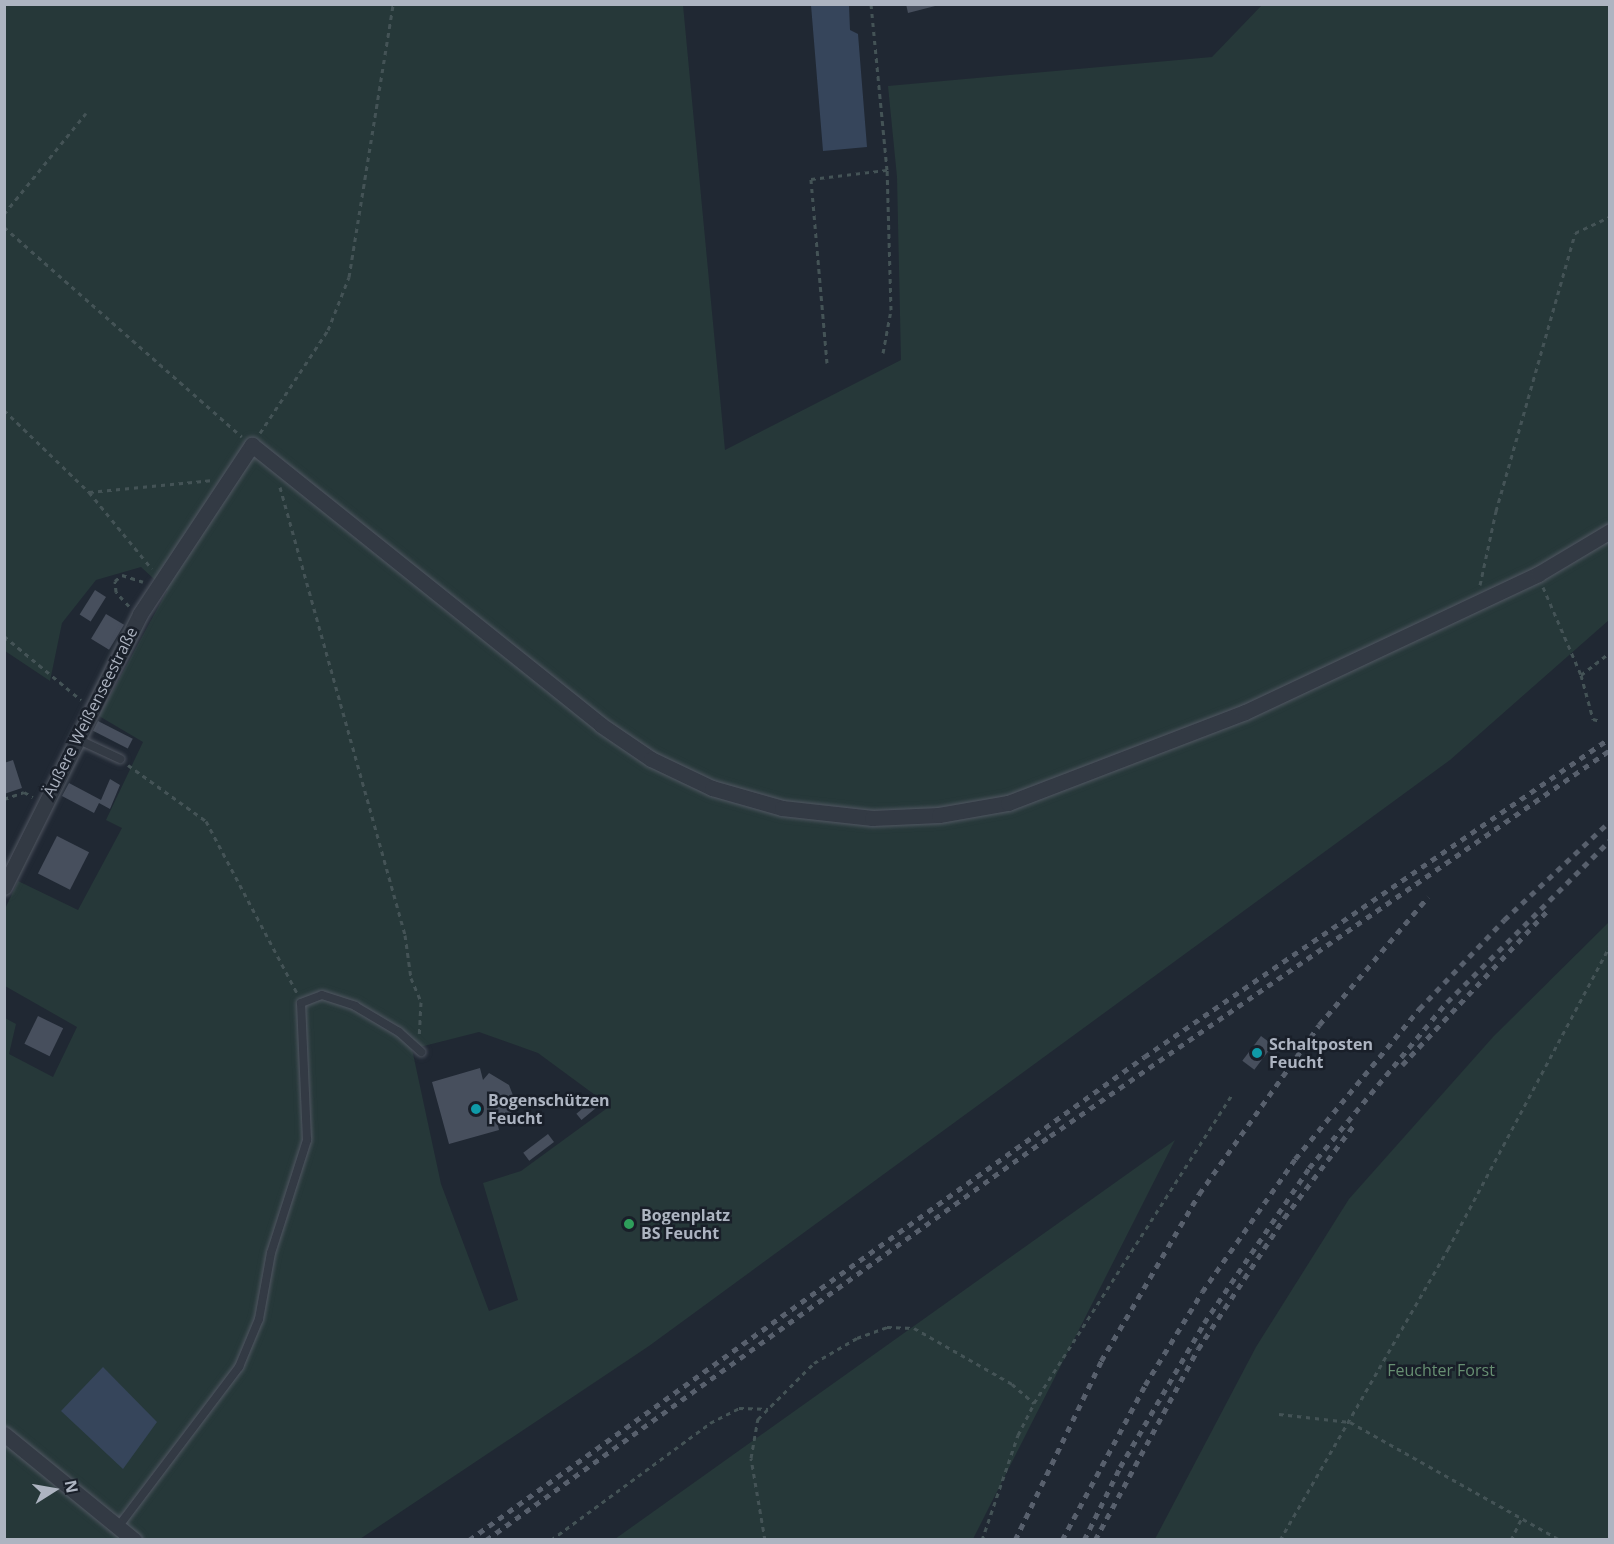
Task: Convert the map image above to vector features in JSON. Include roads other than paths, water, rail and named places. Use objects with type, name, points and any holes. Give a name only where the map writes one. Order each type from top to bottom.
[{"type":"street","name":"Äußere Weißenseestraße","points":[[4,887],[75,738],[140,614],[252,445],[601,725],[651,759],[722,791],[782,808],[850,816],[939,815],[1008,803],[1245,712],[1538,574],[1610,531]]},
{"type":"street","points":[[4,1434],[134,1539]]},
{"type":"lane","points":[[75,738],[120,759]]},
{"type":"lane","points":[[118,1527],[239,1367],[259,1318],[271,1253],[307,1140],[301,1003],[322,995],[355,1006],[421,1052]]},
{"type":"water","points":[[811,5],[849,5],[850,30],[858,34],[867,147],[823,151]]},
{"type":"water","points":[[103,1367],[157,1422],[123,1469],[61,1411]]},
{"type":"railway","points":[[469,1540],[1144,1057],[1610,738]]},
{"type":"railway","points":[[486,1540],[1050,1136],[1610,750]]},
{"type":"railway","points":[[1062,1540],[1145,1385],[1202,1292],[1295,1159],[1419,1009],[1504,920],[1610,821]]},
{"type":"railway","points":[[1084,1540],[1120,1467],[1204,1323],[1309,1168],[1447,1002],[1610,840]]},
{"type":"railway","points":[[1015,1540],[1101,1361],[1199,1194],[1319,1025],[1428,897]]},
{"type":"railway","points":[[1402,1065],[1548,910]]},
{"type":"railway","points":[[1095,1540],[1198,1349],[1284,1218],[1353,1126]]},
{"type":"place","name":"Schaltposten Feucht","points":[[1257,1053]]},
{"type":"place","name":"Bogenschützen Feucht","points":[[476,1109]]},
{"type":"place","name":"Bogenplatz BS Feucht","points":[[629,1224]]},
{"type":"park label","name":"Feuchter Forst","points":[[1441,1370]]}]
